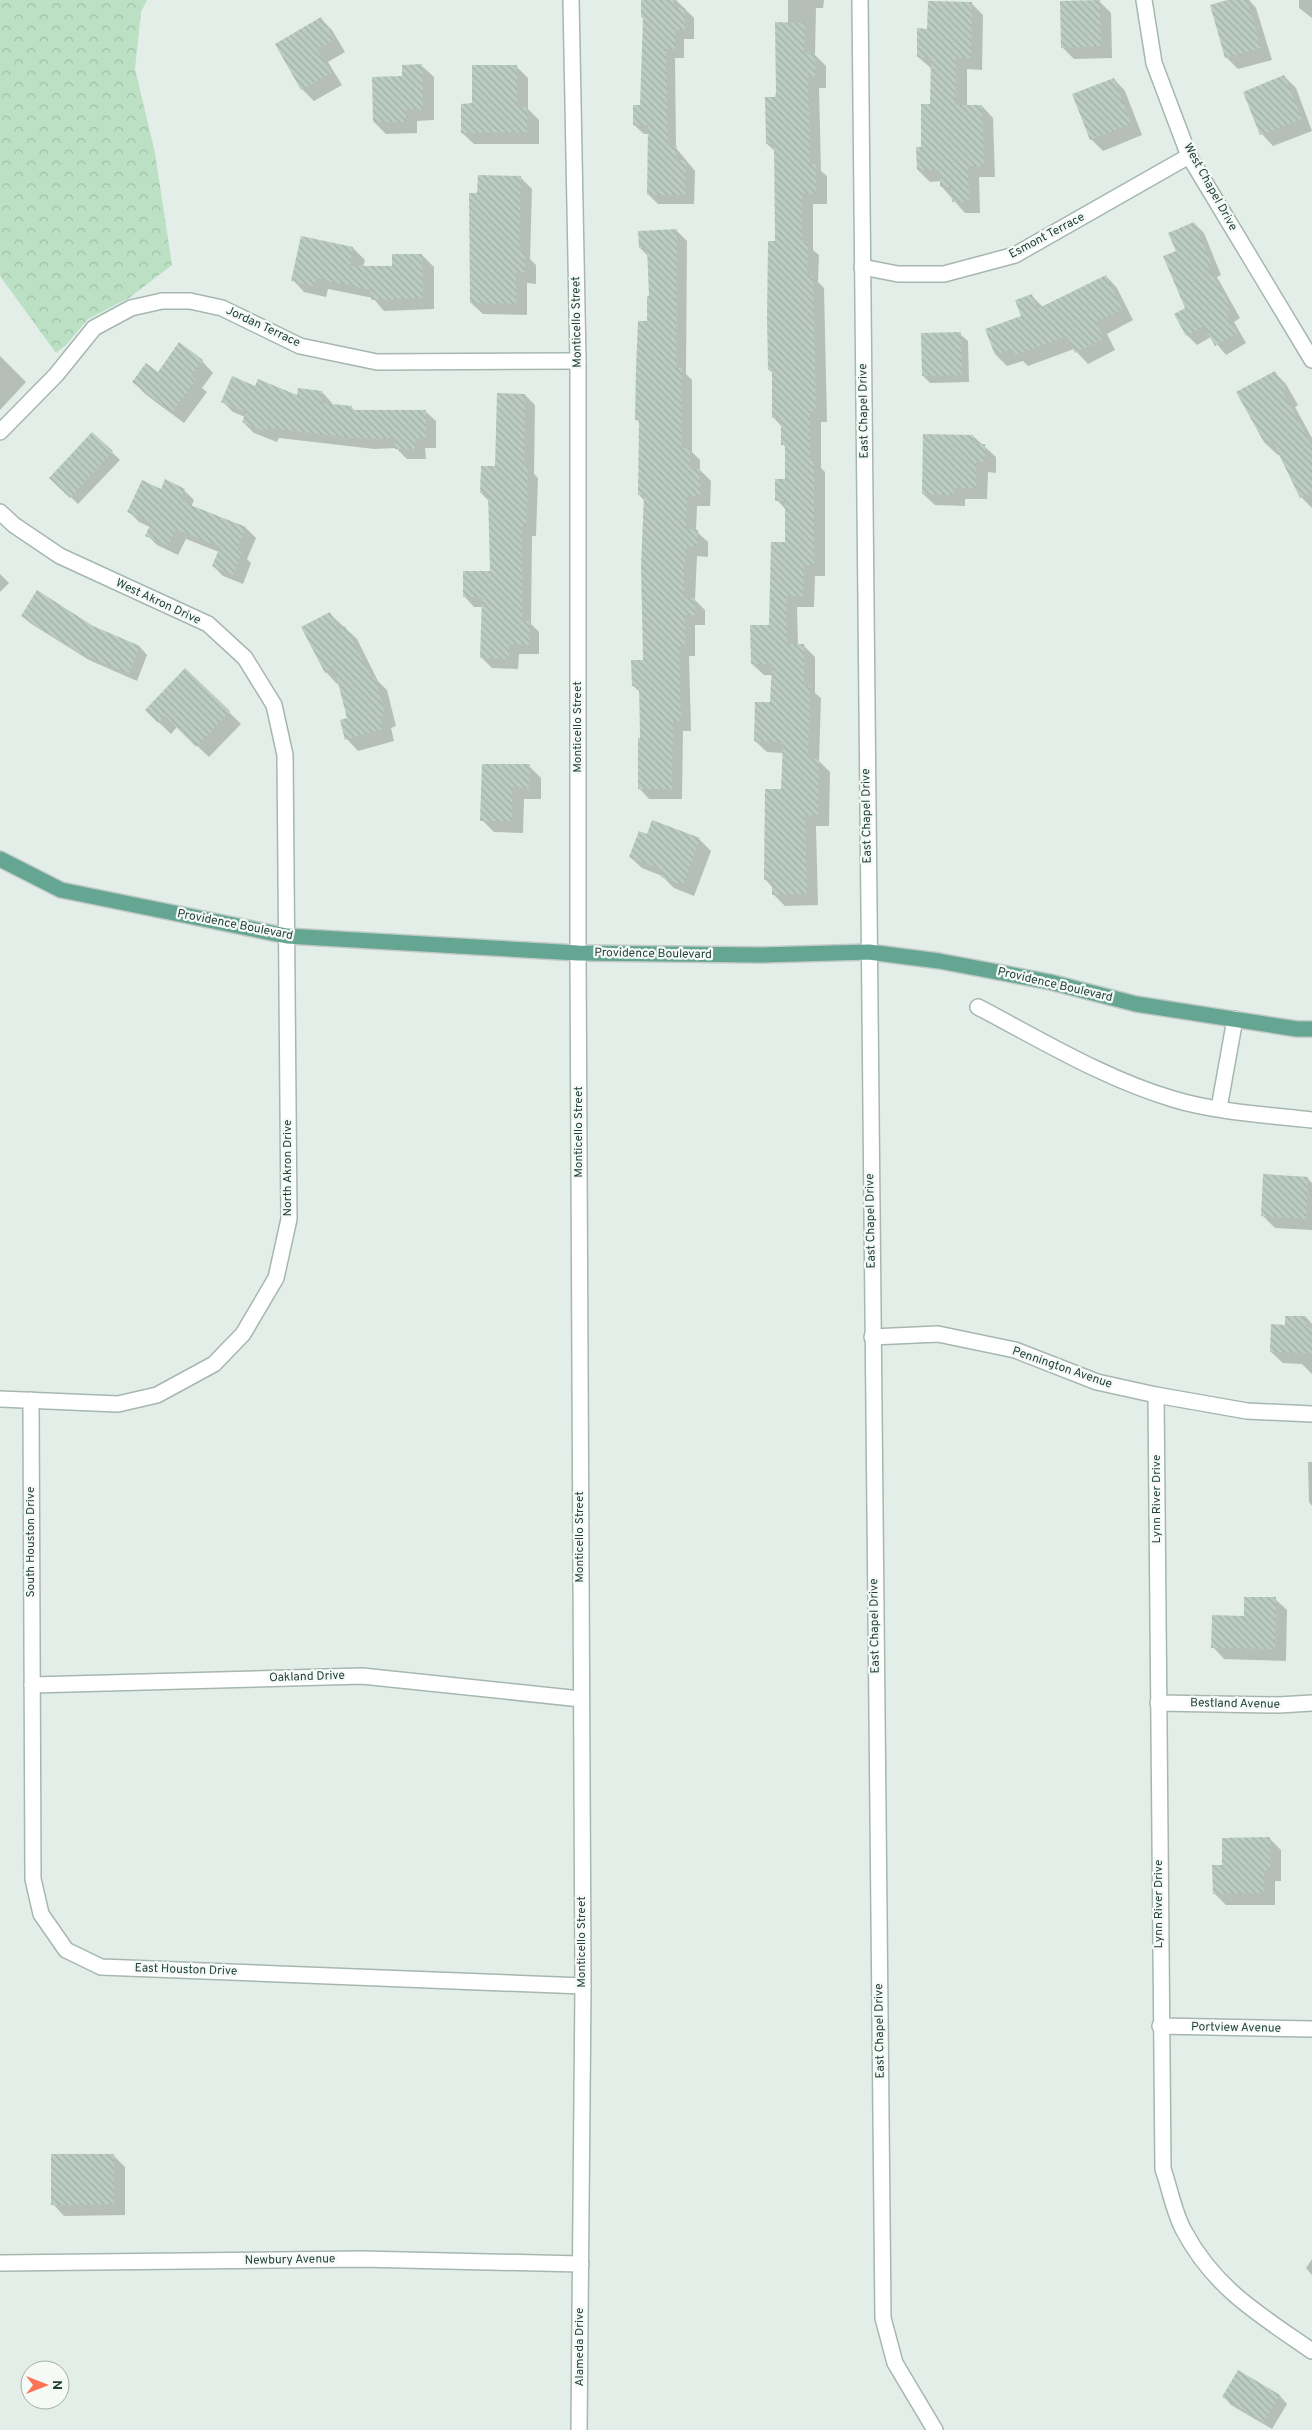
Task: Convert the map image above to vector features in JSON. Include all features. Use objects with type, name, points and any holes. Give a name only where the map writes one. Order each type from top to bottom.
[{"type":"main road","name":"Providence Boulevard","points":[[0,859],[61,890],[287,936],[578,953],[762,955],[869,952],[939,961],[1050,982],[1136,1004],[1297,1029],[1312,1029]]},
{"type":"street","name":"Monticello Street","points":[[571,0],[578,361],[578,953],[583,1986],[581,2264]]},
{"type":"street","name":"East Chapel Drive","points":[[860,0],[872,1337],[884,2318],[895,2364],[935,2430]]},
{"type":"street","name":"West Chapel Drive","points":[[1144,0],[1154,63],[1189,156],[1312,360]]},
{"type":"street","name":"Esmont Terrace","points":[[862,267],[898,274],[944,274],[1015,256],[1189,156]]},
{"type":"street","name":"Jordan Terrace","points":[[0,432],[56,375],[94,328],[131,308],[162,301],[190,301],[222,308],[300,346],[377,362],[578,361]]},
{"type":"street","name":"West Akron Drive","points":[[0,512],[14,525],[60,556],[208,624],[245,658],[274,706],[285,755],[287,936]]},
{"type":"street","name":"North Akron Drive","points":[[0,1399],[118,1404],[157,1395],[214,1364],[243,1334],[276,1278],[289,1219],[287,936]]},
{"type":"street","points":[[978,1007],[1120,1080],[1174,1100],[1312,1120]]},
{"type":"street","points":[[1219,1108],[1234,1019]]},
{"type":"street","name":"Pennington Avenue","points":[[872,1337],[938,1334],[1015,1350],[1097,1382],[1156,1395],[1247,1411],[1312,1414]]},
{"type":"street","name":"Lynn River Drive","points":[[1156,1395],[1160,2026],[1163,2169],[1184,2230],[1211,2273],[1241,2302],[1312,2352]]},
{"type":"street","name":"South Houston Drive","points":[[31,1400],[32,1685]]},
{"type":"street","name":"Oakland Drive","points":[[32,1685],[362,1676],[581,1699]]},
{"type":"street","name":"East Houston Drive","points":[[32,1685],[33,1879],[41,1914],[66,1950],[102,1967],[583,1986]]},
{"type":"street","name":"Bestland Avenue","points":[[1158,1703],[1312,1704]]},
{"type":"street","name":"Portview Avenue","points":[[1160,2026],[1312,2029]]},
{"type":"street","name":"Newbury Avenue","points":[[0,2263],[360,2259],[581,2264]]},
{"type":"street","name":"Alameda Drive","points":[[579,2430],[581,2264]]},
{"type":"green space","points":[[0,0],[147,0],[141,12],[135,69],[155,153],[172,265],[129,298],[88,319],[66,345],[56,353],[0,276]]},
{"type":"building","points":[[641,0],[674,0],[674,7],[685,8],[685,30],[675,30],[675,49],[666,49],[668,146],[677,146],[676,160],[686,160],[685,195],[647,195],[648,125],[633,125],[633,105],[640,105],[643,18],[641,17]]},
{"type":"building","points":[[1100,0],[1101,46],[1061,48],[1060,1]]},
{"type":"building","points":[[1227,0],[1247,0],[1261,48],[1225,58],[1210,5]]},
{"type":"building","points":[[928,1],[972,2],[971,58],[956,58],[955,105],[982,105],[984,166],[968,166],[969,202],[952,202],[951,187],[940,187],[940,170],[917,170],[916,147],[921,147],[921,104],[930,104],[931,58],[917,57],[917,28],[927,29]]},
{"type":"building","points":[[321,17],[334,40],[317,49],[331,73],[301,90],[275,44]]},
{"type":"building","points":[[775,22],[805,23],[804,53],[815,53],[815,77],[808,77],[810,164],[816,164],[816,193],[802,193],[802,242],[808,242],[807,275],[813,276],[816,411],[810,411],[810,459],[814,459],[814,565],[804,565],[803,596],[786,596],[787,644],[804,644],[804,685],[810,686],[808,759],[819,759],[818,815],[805,815],[807,894],[772,895],[772,879],[764,880],[765,789],[781,789],[783,742],[754,741],[755,702],[770,702],[772,664],[751,664],[750,625],[769,625],[771,542],[785,542],[785,501],[775,501],[775,479],[785,479],[785,445],[781,445],[781,418],[772,418],[772,370],[768,370],[767,318],[768,241],[775,241],[774,144],[766,144],[765,97],[776,97]]},
{"type":"building","points":[[422,64],[423,109],[406,109],[406,122],[373,122],[372,77],[402,76],[402,65]]},
{"type":"building","points":[[472,65],[517,65],[517,107],[527,107],[527,132],[461,133],[461,104],[472,103]]},
{"type":"building","points":[[1284,75],[1302,119],[1260,135],[1243,92]]},
{"type":"building","points":[[1114,78],[1131,124],[1090,140],[1072,94]]},
{"type":"building","points":[[478,175],[521,176],[519,252],[525,252],[525,272],[516,272],[516,304],[470,303],[469,193],[477,193]]},
{"type":"building","points":[[1194,222],[1212,265],[1208,267],[1231,308],[1225,312],[1237,333],[1215,346],[1204,326],[1186,336],[1174,314],[1185,308],[1163,256],[1176,251],[1168,233]]},
{"type":"building","points":[[677,229],[676,368],[682,368],[681,448],[690,448],[690,468],[700,469],[700,496],[687,496],[686,529],[698,530],[697,547],[687,546],[684,567],[684,598],[695,598],[695,615],[685,615],[685,646],[679,646],[681,721],[673,721],[672,789],[638,789],[638,738],[640,738],[639,686],[632,686],[631,660],[643,660],[641,566],[644,495],[638,495],[639,420],[635,420],[636,368],[638,321],[647,321],[647,296],[649,296],[647,248],[639,248],[638,231]]},
{"type":"building","points":[[301,236],[353,247],[350,266],[392,266],[392,254],[422,254],[423,298],[371,300],[371,290],[316,278],[314,286],[291,281]]},
{"type":"building","points":[[1106,275],[1122,309],[1096,322],[1104,338],[1075,353],[1067,336],[1015,355],[1013,349],[995,355],[985,329],[1021,316],[1015,300],[1032,294],[1037,309]]},
{"type":"building","points":[[961,332],[962,375],[922,376],[921,333]]},
{"type":"building","points":[[179,342],[203,360],[191,376],[196,380],[172,412],[132,382],[146,363],[158,372]]},
{"type":"building","points":[[1275,371],[1287,393],[1284,394],[1312,446],[1312,492],[1300,498],[1272,440],[1265,444],[1236,392]]},
{"type":"building","points":[[232,376],[255,386],[258,379],[297,395],[298,388],[322,391],[321,403],[352,406],[352,410],[426,410],[426,438],[415,438],[415,449],[395,449],[395,438],[363,439],[268,428],[266,432],[242,422],[246,412],[221,402]]},
{"type":"building","points":[[497,393],[525,394],[524,466],[528,467],[526,526],[522,526],[522,621],[530,621],[529,645],[509,644],[509,659],[480,658],[482,597],[463,597],[463,571],[490,571],[488,493],[480,493],[481,466],[495,466]]},
{"type":"building","points":[[92,432],[113,451],[70,498],[49,478]]},
{"type":"building","points":[[923,434],[973,435],[973,444],[985,444],[985,462],[976,461],[976,488],[954,488],[954,495],[922,494]]},
{"type":"building","points":[[165,479],[185,489],[180,499],[188,504],[246,527],[237,550],[242,552],[233,575],[212,566],[220,547],[176,529],[168,546],[145,536],[151,523],[127,512],[142,480],[161,489]]},
{"type":"building","points":[[37,590],[93,626],[140,646],[129,674],[80,653],[21,616]]},
{"type":"building","points":[[330,612],[339,629],[345,626],[372,678],[375,677],[385,715],[380,716],[383,729],[345,740],[340,720],[347,718],[334,667],[325,673],[301,627]]},
{"type":"building","points":[[185,668],[230,711],[196,747],[165,716],[158,723],[145,710]]},
{"type":"building","points":[[482,764],[530,764],[529,788],[512,787],[512,821],[480,821]]},
{"type":"building","points":[[652,820],[700,838],[683,885],[661,877],[663,870],[629,857],[639,831],[647,834]]},
{"type":"building","points":[[1263,1174],[1308,1177],[1306,1219],[1261,1216]]},
{"type":"building","points":[[1285,1316],[1306,1316],[1306,1327],[1312,1327],[1312,1353],[1270,1352],[1271,1324],[1285,1325]]},
{"type":"building","points":[[1244,1597],[1276,1597],[1275,1649],[1211,1648],[1212,1615],[1244,1616]]},
{"type":"building","points":[[1270,1837],[1270,1870],[1264,1870],[1264,1893],[1213,1894],[1212,1865],[1222,1865],[1222,1838]]},
{"type":"building","points":[[51,2154],[114,2154],[114,2204],[51,2205]]},
{"type":"building","points":[[1238,2370],[1280,2395],[1264,2422],[1222,2397]]}]
